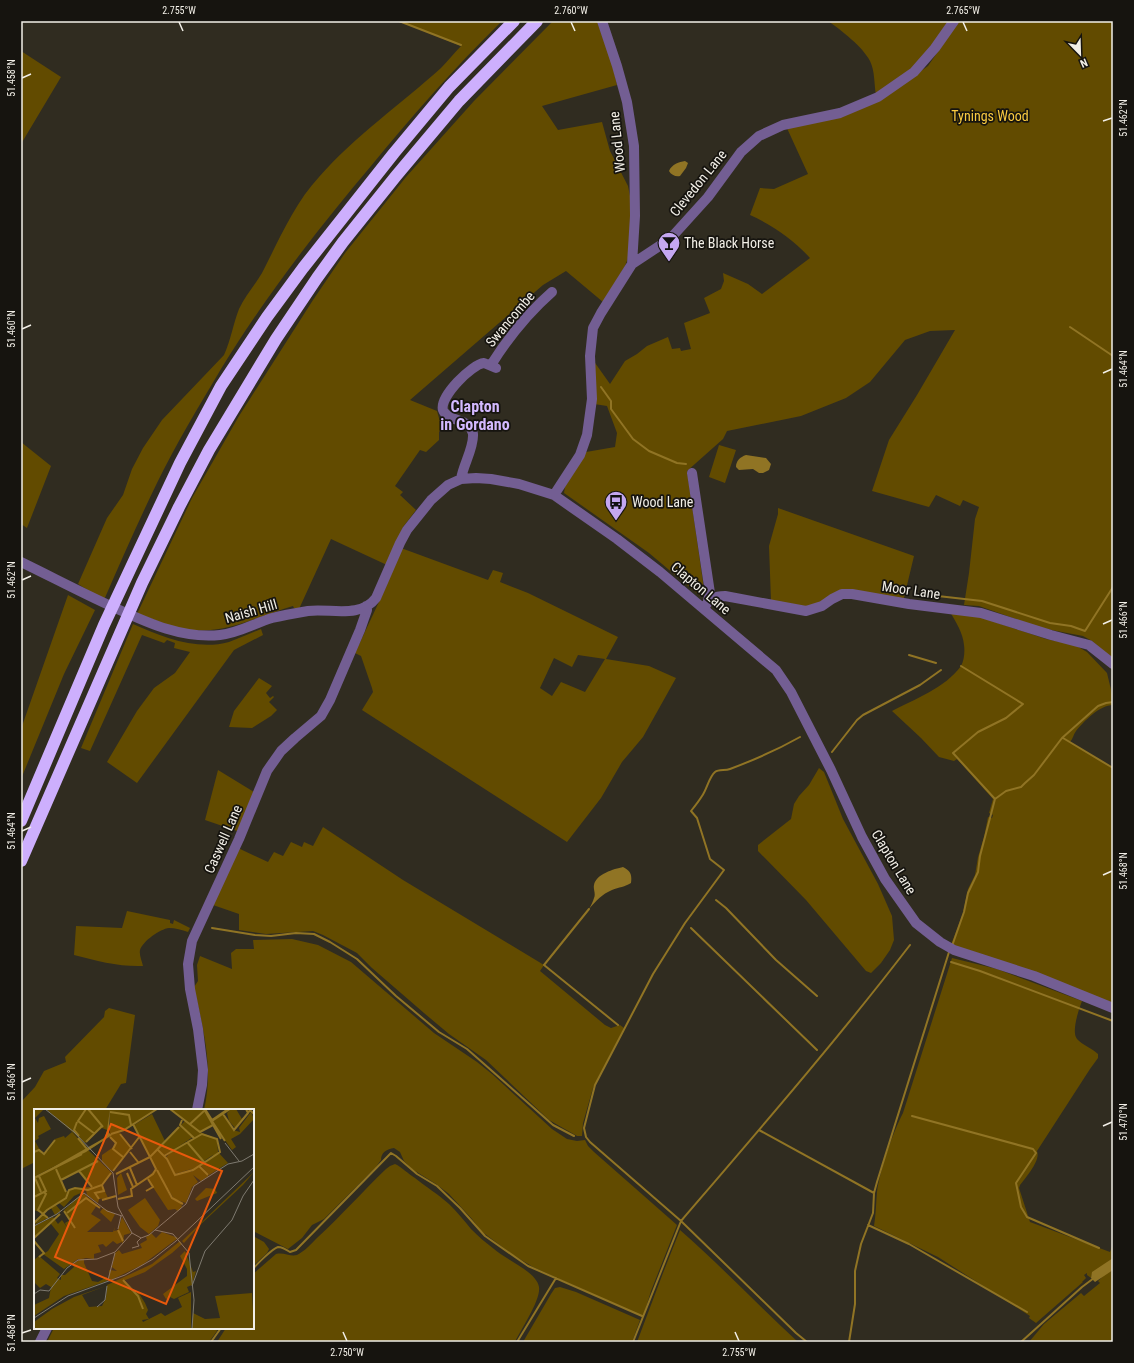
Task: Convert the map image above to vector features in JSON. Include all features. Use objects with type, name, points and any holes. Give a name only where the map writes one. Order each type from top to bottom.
[{"type":"highway","points":[[21,821],[104,625],[180,463],[221,386],[267,317],[303,268],[389,159],[449,87],[514,21]]},
{"type":"highway","points":[[21,861],[142,583],[179,507],[209,450],[276,339],[334,254],[396,176],[459,101],[537,21]]},
{"type":"street","name":"Wood Lane","points":[[602,21],[627,102],[634,146],[635,216],[632,264]]},
{"type":"street","name":"Clevedon Lane","points":[[554,495],[579,457],[587,435],[592,399],[590,356],[593,328],[632,264],[670,239],[708,197],[741,152],[759,136],[783,125],[840,113],[878,96],[914,72],[925,61],[954,21]]},
{"type":"street","name":"Swancombe","points":[[461,480],[463,467],[473,434],[471,429],[466,424],[445,413],[442,408],[443,405],[450,391],[475,366],[484,363],[494,366],[509,339],[533,309],[552,292]]},
{"type":"street","points":[[692,472],[710,593],[706,605]]},
{"type":"street","name":"Clapton Lane","points":[[366,606],[376,598],[400,544],[413,522],[441,490],[454,482],[476,478],[498,480],[519,484],[554,495],[617,539],[706,605],[762,659],[776,670],[791,692],[825,757],[862,837],[885,879],[916,923],[940,942],[954,950],[1034,976],[1113,1008]]},
{"type":"street","name":"Naish Hill","points":[[21,562],[144,621],[169,630],[193,635],[221,635],[244,630],[272,618],[317,610],[353,611],[366,606]]},
{"type":"street","name":"Moor Lane","points":[[706,605],[718,596],[725,596],[806,611],[822,606],[842,594],[852,594],[909,604],[980,613],[1089,646],[1113,664]]},
{"type":"street","name":"Caswell Lane","points":[[197,1109],[202,1085],[202,1070],[198,1029],[190,989],[188,964],[192,941],[239,839],[268,771],[281,751],[320,716],[327,705],[360,630],[367,610],[366,606]]},
{"type":"street","points":[[40,1342],[46,1329]]},
{"type":"green space","points":[[399,21],[502,21],[451,74],[386,147],[311,239],[255,316],[221,369],[172,454],[143,512],[104,600],[78,584],[107,518],[123,495],[132,469],[143,448],[162,420],[224,355],[239,309],[262,273],[294,211],[310,188],[333,162],[378,121],[441,68],[461,46]]},
{"type":"green space","points":[[553,21],[597,21],[613,67],[617,85],[542,106],[558,130],[602,122],[610,151],[628,186],[630,196],[630,248],[628,258],[625,266],[603,302],[566,271],[543,285],[410,400],[437,411],[439,418],[445,424],[439,432],[439,440],[426,452],[420,450],[395,486],[403,492],[400,495],[416,510],[403,527],[387,565],[331,539],[299,609],[294,608],[293,606],[230,627],[204,631],[177,627],[137,614],[192,498],[239,416],[313,300],[345,253],[406,177],[474,101]]},
{"type":"green space","points":[[828,21],[951,21],[914,67],[876,95],[873,69],[867,56],[851,39]]},
{"type":"green space","name":"Tynings Wood","points":[[959,21],[1113,21],[1113,659],[1092,641],[1083,636],[1041,628],[979,606],[964,605],[975,519],[979,507],[963,500],[960,506],[936,495],[929,507],[872,491],[889,440],[955,330],[930,331],[905,340],[870,382],[846,398],[801,416],[727,431],[723,439],[687,471],[705,596],[700,596],[649,553],[564,493],[565,487],[586,452],[615,447],[617,433],[607,406],[594,404],[593,360],[610,384],[625,361],[647,346],[668,337],[672,349],[680,348],[681,351],[691,349],[684,323],[710,313],[704,298],[721,289],[724,281],[723,273],[748,284],[762,294],[810,258],[782,233],[750,215],[760,188],[774,189],[808,174],[786,126],[880,100],[928,66]]},
{"type":"green space","points":[[21,51],[61,77],[21,144]]},
{"type":"green space","points":[[21,442],[51,466],[27,528],[21,524]]},
{"type":"green space","points":[[719,445],[736,450],[725,483],[709,477]]},
{"type":"green space","points":[[778,508],[914,556],[903,602],[850,590],[811,607],[771,601],[769,546],[778,514]]},
{"type":"green space","points":[[401,548],[488,580],[493,570],[503,573],[500,582],[528,593],[618,637],[606,659],[649,666],[676,678],[643,737],[622,762],[601,798],[567,842],[362,710],[373,692],[361,656],[355,653],[385,589]],"holes":[[[578,655],[605,659],[585,692],[561,682],[552,696],[540,688],[554,658],[572,667]]]},
{"type":"green space","points":[[68,595],[95,610],[64,674],[21,779],[21,729]]},
{"type":"green space","points":[[950,612],[977,616],[1046,639],[1075,645],[1087,652],[1107,673],[1113,698],[1113,705],[1103,708],[1088,718],[1076,731],[1070,742],[1113,768],[1113,1003],[951,945],[963,913],[968,889],[975,875],[988,817],[992,818],[993,815],[989,813],[993,799],[957,759],[954,761],[939,757],[892,711],[938,687],[947,681],[961,666],[964,653],[962,636]]},
{"type":"green space","points":[[133,624],[156,634],[192,644],[205,645],[229,642],[261,629],[263,635],[234,650],[137,783],[107,762],[137,711],[154,688],[175,673],[190,652],[174,648],[175,643],[167,640],[164,643],[142,635],[90,751],[81,748]]},
{"type":"green space","points":[[259,678],[272,686],[266,693],[270,698],[273,696],[274,697],[269,702],[277,710],[271,716],[252,728],[229,727],[234,711]]},
{"type":"green space","points":[[819,768],[824,772],[843,819],[878,884],[892,916],[894,940],[890,950],[881,963],[871,973],[866,971],[806,900],[758,851],[758,845],[791,819],[794,804],[809,785]]},
{"type":"green space","points":[[218,770],[254,792],[240,832],[205,820]]},
{"type":"green space","points":[[323,827],[403,880],[544,965],[540,971],[605,1025],[611,1028],[620,1025],[624,1028],[593,1088],[583,1123],[582,1136],[577,1136],[549,1120],[486,1060],[449,1034],[372,968],[357,953],[313,931],[266,934],[239,930],[239,914],[213,905],[238,848],[268,862],[274,852],[283,856],[291,842],[302,847],[304,842],[313,846]]},
{"type":"green space","points":[[127,911],[170,920],[170,923],[173,924],[174,920],[190,928],[188,932],[169,928],[152,936],[140,950],[143,966],[117,965],[74,955],[76,926],[122,928]]},
{"type":"green space","points":[[292,939],[318,945],[351,962],[434,1033],[492,1074],[552,1129],[567,1139],[577,1141],[585,1140],[594,1152],[677,1225],[651,1291],[643,1317],[533,1267],[513,1255],[481,1231],[449,1194],[412,1169],[404,1161],[400,1152],[394,1148],[385,1151],[376,1167],[324,1219],[312,1225],[302,1238],[288,1249],[254,1232],[254,1109],[204,1109],[207,1094],[208,1063],[204,1033],[194,987],[198,981],[197,965],[200,956],[232,969],[231,953],[236,949],[254,949],[253,940]]},
{"type":"green space","points":[[952,958],[997,969],[1082,1001],[1076,1020],[1075,1036],[1084,1045],[1098,1054],[1098,1058],[1037,1151],[1038,1155],[1035,1164],[1019,1188],[1030,1222],[1110,1252],[1113,1244],[1113,1258],[1092,1274],[1091,1278],[1087,1275],[1087,1273],[1084,1275],[1086,1278],[1083,1282],[1036,1323],[1029,1318],[1030,1316],[938,1257],[874,1226],[877,1192],[887,1151],[903,1113]]},
{"type":"green space","points":[[109,1008],[135,1015],[126,1083],[121,1084],[106,1109],[34,1109],[34,1162],[21,1169],[21,1102],[35,1087],[44,1071],[66,1062],[65,1057],[104,1017],[105,1011]]},
{"type":"green space","points":[[395,1164],[400,1167],[445,1200],[482,1239],[499,1253],[527,1271],[537,1281],[539,1293],[537,1299],[515,1342],[217,1342],[225,1329],[254,1329],[254,1273],[276,1254],[297,1255],[303,1251],[390,1166]]},
{"type":"green space","points":[[680,1230],[710,1257],[798,1342],[637,1342]]},
{"type":"green space","points":[[254,1237],[264,1242],[269,1249],[267,1253],[254,1265]]},
{"type":"green space","points":[[1113,1270],[1113,1342],[1029,1342],[1044,1324],[1081,1293],[1084,1296],[1100,1283],[1098,1281],[1105,1274]]},
{"type":"green space","points":[[560,1287],[576,1292],[640,1320],[632,1342],[523,1342],[555,1288]]},
{"type":"green space","points":[[54,1329],[216,1329],[217,1331],[209,1342],[47,1342]]},
{"type":"shaded area","points":[[685,161],[688,163],[680,176],[674,175],[669,171],[674,165]]},
{"type":"shaded area","points":[[746,455],[766,458],[771,464],[769,470],[759,473],[753,469],[739,470],[736,467],[737,463],[740,458]]},
{"type":"shaded area","points":[[623,867],[628,870],[630,874],[631,883],[605,894],[589,909],[595,896],[595,881],[606,873]]},
{"type":"shaded area","points":[[1113,1258],[1113,1270],[1095,1282],[1091,1278],[1092,1272]]},
{"type":"waterway","points":[[399,21],[461,45]]},
{"type":"waterway","points":[[1070,327],[1113,356]]},
{"type":"waterway","points":[[601,387],[611,401],[611,409],[633,439],[649,451],[677,463],[686,464]]},
{"type":"waterway","points":[[929,595],[982,601],[1050,623],[1071,626],[1085,631],[1113,587]]},
{"type":"waterway","points":[[909,655],[936,663]]},
{"type":"waterway","points":[[961,666],[1023,704],[1006,718],[978,732],[953,753],[995,799]]},
{"type":"waterway","points":[[832,752],[857,720],[863,715],[920,685],[941,670]]},
{"type":"waterway","points":[[952,946],[964,912],[968,893],[978,872],[980,856],[995,799],[1006,791],[1021,787],[1034,775],[1062,738],[1098,706],[1113,702]]},
{"type":"waterway","points":[[633,1342],[681,1221],[586,1137],[584,1128],[595,1085],[653,974],[685,923],[724,870],[710,859],[697,818],[691,811],[704,793],[711,777],[715,772],[730,769],[748,762],[800,737]]},
{"type":"waterway","points":[[1063,738],[1113,768]]},
{"type":"waterway","points":[[716,900],[726,908],[776,960],[817,996]]},
{"type":"waterway","points":[[589,909],[544,965],[618,1025]]},
{"type":"waterway","points":[[212,928],[271,936],[296,933],[314,934],[330,942],[357,959],[396,996],[439,1032],[467,1049],[553,1125],[574,1136]]},
{"type":"waterway","points":[[691,928],[817,1050]]},
{"type":"waterway","points":[[807,1342],[681,1221],[826,1050],[910,945]]},
{"type":"waterway","points":[[849,1342],[855,1304],[855,1271],[861,1244],[873,1213],[874,1193],[949,952]]},
{"type":"waterway","points":[[951,962],[980,971],[1113,1021]]},
{"type":"waterway","points":[[912,1116],[1033,1149],[1036,1153],[1016,1183],[1021,1207],[1027,1217],[1099,1248]]},
{"type":"waterway","points":[[759,1130],[874,1193]]},
{"type":"waterway","points":[[254,1268],[275,1248],[283,1248],[290,1252],[296,1250],[391,1153],[417,1174],[437,1186],[460,1208],[485,1236],[528,1266],[642,1316]]},
{"type":"waterway","points":[[868,1225],[909,1244],[1027,1312]]},
{"type":"waterway","points":[[517,1342],[556,1278]]},
{"type":"waterway","points":[[1021,1342],[1094,1278]]},
{"type":"waterway","points":[[211,1342],[220,1329]]},
{"type":"place","name":"The Black Horse","points":[[669,262]]},
{"type":"place","name":"Wood Lane","points":[[616,522]]},
{"type":"district","name":"Clapton in Gordano","points":[[475,415]]}]
